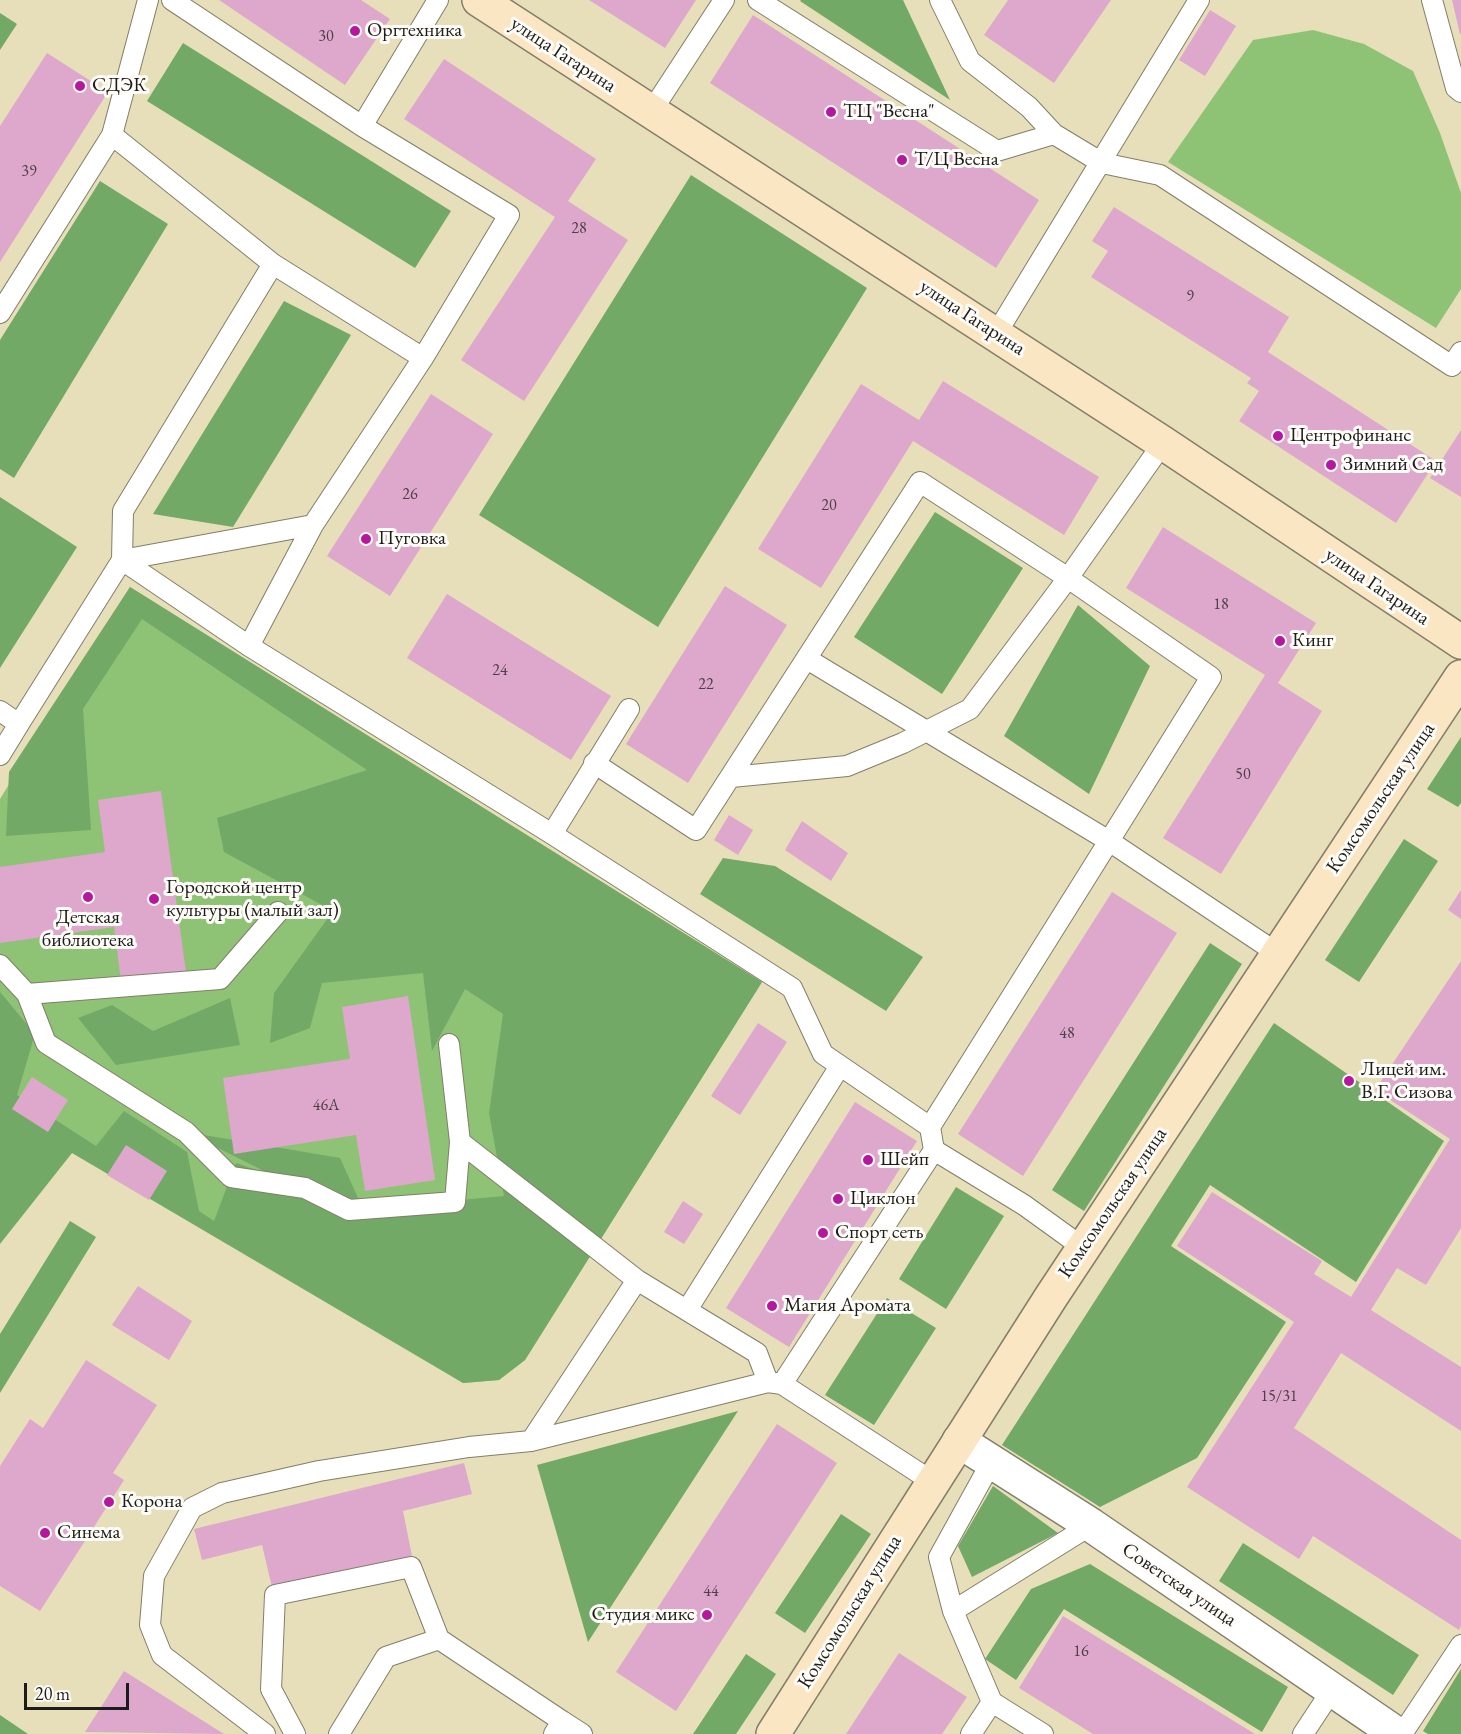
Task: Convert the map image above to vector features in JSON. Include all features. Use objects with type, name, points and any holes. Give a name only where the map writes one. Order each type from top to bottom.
[{"type":"street","name":"улица Гагарина","points":[[479,0],[1163,443],[1461,642]]},
{"type":"street","name":"Комсомольская улица","points":[[773,1734],[1051,1297],[1085,1249],[1277,953],[1461,677]]},
{"type":"street","name":"Советская улица","points":[[959,1441],[1091,1526],[1397,1734]]},
{"type":"lane","points":[[0,313],[112,135],[148,0]]},
{"type":"lane","points":[[172,0],[362,126],[509,215],[423,358],[313,525],[249,646]]},
{"type":"lane","points":[[362,126],[438,0]]},
{"type":"lane","points":[[651,112],[724,0]]},
{"type":"lane","points":[[758,0],[997,151],[1054,134]]},
{"type":"lane","points":[[940,0],[970,61],[1029,107],[1054,134],[1102,163],[1160,175],[1452,366],[1461,352]]},
{"type":"lane","points":[[996,334],[1199,0]]},
{"type":"lane","points":[[1432,0],[1456,88],[1461,92]]},
{"type":"lane","points":[[112,135],[273,264],[423,358]]},
{"type":"lane","points":[[0,755],[122,560],[123,511],[273,264]]},
{"type":"lane","points":[[731,777],[847,766],[970,709],[1068,578],[1163,443]]},
{"type":"lane","points":[[265,1734],[162,1655],[150,1625],[154,1576],[192,1508],[222,1493],[319,1471],[469,1447],[531,1441],[775,1383],[934,1150],[930,1127],[1211,677],[1068,578],[920,482],[696,830],[594,763]]},
{"type":"lane","points":[[122,560],[313,525]]},
{"type":"lane","points":[[122,560],[249,646],[552,834],[792,988],[823,1054],[930,1127]]},
{"type":"lane","points":[[807,659],[1109,841],[1277,953]]},
{"type":"lane","points":[[552,834],[629,709]]},
{"type":"lane","points":[[0,711],[19,724]]},
{"type":"lane","points":[[27,994],[220,979],[278,912]]},
{"type":"lane","points":[[0,965],[27,994],[46,1043],[186,1132],[231,1177],[305,1188],[349,1210],[455,1202],[460,1142],[449,1044]]},
{"type":"lane","points":[[687,1310],[840,1066]]},
{"type":"lane","points":[[460,1142],[637,1280],[757,1353],[775,1383],[933,1482]]},
{"type":"lane","points":[[934,1150],[1024,1205],[1085,1249]]},
{"type":"lane","points":[[531,1441],[637,1280]]},
{"type":"lane","points":[[992,1461],[939,1557],[953,1611],[992,1702],[1042,1734]]},
{"type":"lane","points":[[953,1611],[1091,1526]]},
{"type":"lane","points":[[295,1734],[271,1689],[274,1595],[411,1567],[439,1639],[558,1728],[582,1734]]},
{"type":"lane","points":[[339,1734],[386,1657],[439,1639]]},
{"type":"lane","points":[[1402,1734],[1461,1645]]},
{"type":"lane","points":[[1303,1734],[1332,1690]]},
{"type":"lane","points":[[971,1734],[992,1702]]},
{"type":"green space","points":[[903,0],[950,100],[800,1]]},
{"type":"green space","points":[[0,13],[17,24],[0,50]]},
{"type":"green space","points":[[1313,30],[1364,44],[1413,71],[1440,133],[1461,193],[1461,289],[1436,328],[1168,162],[1253,40]]},
{"type":"green space","points":[[183,43],[451,211],[415,268],[147,101]]},
{"type":"green space","points":[[691,175],[867,288],[658,627],[479,515]]},
{"type":"green space","points":[[100,181],[168,224],[14,478],[0,469],[0,340]]},
{"type":"green space","points":[[284,301],[351,335],[233,527],[153,514]]},
{"type":"green space","points":[[0,497],[77,547],[0,668]]},
{"type":"green space","points":[[935,512],[1023,568],[942,694],[854,637]]},
{"type":"green space","points":[[130,587],[762,982],[525,1360],[499,1380],[463,1383],[0,1100],[0,799]]},
{"type":"green space","points":[[130,587],[762,982],[525,1360],[499,1380],[463,1383],[72,1153],[0,1244],[0,992],[35,1034],[17,1095],[96,1146],[124,1111],[187,1152],[199,1211],[214,1221],[236,1163],[276,1177],[186,1132],[340,1158],[363,1209],[504,1196],[489,1113],[503,1014],[465,989],[432,1051],[423,973],[322,983],[310,1028],[270,1043],[274,993],[333,911],[224,852],[217,818],[367,770],[142,619],[83,709],[91,830],[6,836],[9,772]]},
{"type":"green space","points":[[1078,605],[1150,666],[1089,794],[1004,736]]},
{"type":"green space","points":[[1461,737],[1461,803],[1458,807],[1427,789]]},
{"type":"green space","points":[[1404,839],[1438,861],[1359,982],[1325,960]]},
{"type":"green space","points":[[723,858],[775,866],[923,957],[886,1011],[700,894]]},
{"type":"green space","points":[[1210,943],[1242,964],[1084,1211],[1052,1190]]},
{"type":"green space","points":[[230,998],[240,1045],[116,1065],[78,1018],[112,1005],[153,1031]]},
{"type":"green space","points":[[1274,1023],[1444,1141],[1356,1282],[1210,1185],[1171,1246],[1286,1322],[1197,1458],[1100,1507],[1002,1445]]},
{"type":"green space","points":[[956,1187],[1004,1216],[946,1309],[899,1279]]},
{"type":"green space","points":[[70,1221],[96,1237],[0,1393],[0,1334]]},
{"type":"green space","points":[[887,1298],[936,1328],[874,1425],[825,1395]]},
{"type":"green space","points":[[738,1411],[588,1642],[537,1465]]},
{"type":"green space","points":[[993,1486],[1058,1533],[972,1577],[958,1546]]},
{"type":"green space","points":[[841,1514],[871,1534],[805,1633],[775,1613]]},
{"type":"green space","points":[[1243,1543],[1419,1655],[1393,1695],[1219,1581]]},
{"type":"green space","points":[[1090,1564],[1288,1687],[1262,1732],[1064,1609],[1016,1680],[985,1659],[1031,1589]]},
{"type":"green space","points":[[746,1654],[776,1674],[736,1734],[693,1734]]},
{"type":"green space","points":[[1461,1669],[1461,1734],[1428,1734],[1423,1731]]},
{"type":"green space","points":[[0,1715],[28,1734],[0,1734]]},
{"type":"building","points":[[219,0],[361,0],[390,19],[345,85]]},
{"type":"building","points":[[589,0],[696,0],[665,48]]},
{"type":"building","points":[[1008,0],[1111,0],[1054,83],[984,35]]},
{"type":"building","points":[[1452,0],[1461,0],[1461,34],[1460,34]]},
{"type":"building","points":[[1210,10],[1236,26],[1205,76],[1179,60]]},
{"type":"building","name":"Т/Ц Весна","points":[[753,15],[1039,200],[996,268],[710,83]]},
{"type":"building","points":[[47,53],[108,92],[0,262],[0,126]]},
{"type":"building","points":[[444,59],[596,159],[568,201],[628,240],[524,401],[461,360],[555,217],[404,119]]},
{"type":"building","points":[[1114,207],[1289,317],[1268,352],[1436,461],[1396,523],[1239,421],[1259,391],[1247,383],[1251,378],[1091,277],[1108,251],[1092,241]]},
{"type":"building","points":[[943,381],[1099,477],[1064,535],[913,441],[821,588],[758,549],[861,384],[919,420]]},
{"type":"building","points":[[431,394],[493,434],[390,596],[327,556]]},
{"type":"building","points":[[1461,430],[1461,497],[1430,478]]},
{"type":"building","points":[[1163,527],[1316,623],[1278,683],[1322,711],[1221,874],[1163,838],[1265,675],[1126,588]]},
{"type":"building","points":[[725,586],[787,625],[688,783],[626,744]]},
{"type":"building","points":[[447,594],[611,696],[571,760],[407,658]]},
{"type":"building","name":"Детская библиотека","points":[[161,791],[186,972],[121,981],[114,927],[0,943],[0,867],[105,852],[98,800]]},
{"type":"building","points":[[729,815],[753,830],[738,855],[714,840]]},
{"type":"building","points":[[802,821],[848,853],[831,881],[785,850]]},
{"type":"building","points":[[1461,890],[1461,919],[1448,910]]},
{"type":"building","points":[[1112,892],[1177,933],[1023,1176],[958,1134]]},
{"type":"building","points":[[1461,961],[1461,1228],[1426,1285],[1397,1268],[1371,1310],[1461,1367],[1461,1431],[1341,1353],[1294,1428],[1461,1540],[1461,1626],[1459,1630],[1313,1536],[1299,1559],[1187,1487],[1294,1322],[1177,1246],[1212,1192],[1322,1261],[1314,1274],[1351,1297],[1450,1139],[1375,1090]]},
{"type":"building","points":[[408,996],[435,1180],[365,1191],[356,1135],[234,1154],[223,1078],[350,1059],[342,1007]]},
{"type":"building","points":[[758,1023],[787,1042],[740,1115],[711,1096]]},
{"type":"building","points":[[32,1077],[68,1100],[48,1132],[12,1109]]},
{"type":"building","name":"Циклон","points":[[855,1102],[917,1141],[789,1347],[726,1308]]},
{"type":"building","points":[[126,1145],[167,1171],[149,1200],[107,1175]]},
{"type":"building","points":[[683,1201],[703,1214],[684,1244],[664,1232]]},
{"type":"building","points":[[138,1286],[192,1321],[169,1360],[112,1325]]},
{"type":"building","name":"Синема","points":[[86,1360],[157,1405],[113,1473],[124,1480],[40,1611],[0,1586],[0,1466],[30,1419],[43,1428]]},
{"type":"building","points":[[777,1424],[837,1463],[676,1711],[616,1672]]},
{"type":"building","points":[[464,1463],[472,1494],[403,1511],[412,1556],[272,1587],[262,1545],[202,1560],[194,1529]]},
{"type":"building","points":[[1063,1616],[1255,1734],[1093,1734],[1019,1688]]},
{"type":"building","points":[[899,1653],[967,1697],[942,1734],[846,1734]]},
{"type":"building","points":[[124,1671],[224,1734],[85,1732]]},
{"type":"place","name":"Оргтехника","points":[[355,31]]},
{"type":"place","name":"СДЭК","points":[[80,86]]},
{"type":"place","name":"ТЦ \"Весна\"","points":[[831,112]]},
{"type":"place","name":"Т/Ц Весна","points":[[902,160]]},
{"type":"place","name":"Центрофинанс","points":[[1278,436]]},
{"type":"place","name":"Зимний Сад","points":[[1331,465]]},
{"type":"place","name":"Пуговка","points":[[366,539]]},
{"type":"place","name":"Кинг","points":[[1280,641]]},
{"type":"place","name":"Детская библиотека","points":[[88,897]]},
{"type":"place","name":"Городской центр культуры (малый зал)","points":[[154,899]]},
{"type":"place","name":"Лицей им. В.Г. Сизова","points":[[1349,1081]]},
{"type":"place","name":"Шейп","points":[[868,1160]]},
{"type":"place","name":"Циклон","points":[[838,1199]]},
{"type":"place","name":"Спорт сеть","points":[[823,1233]]},
{"type":"place","name":"Магия Аромата","points":[[772,1306]]},
{"type":"place","name":"Корона","points":[[109,1502]]},
{"type":"place","name":"Синема","points":[[45,1533]]},
{"type":"place","name":"Студия микс","points":[[707,1615]]}]
